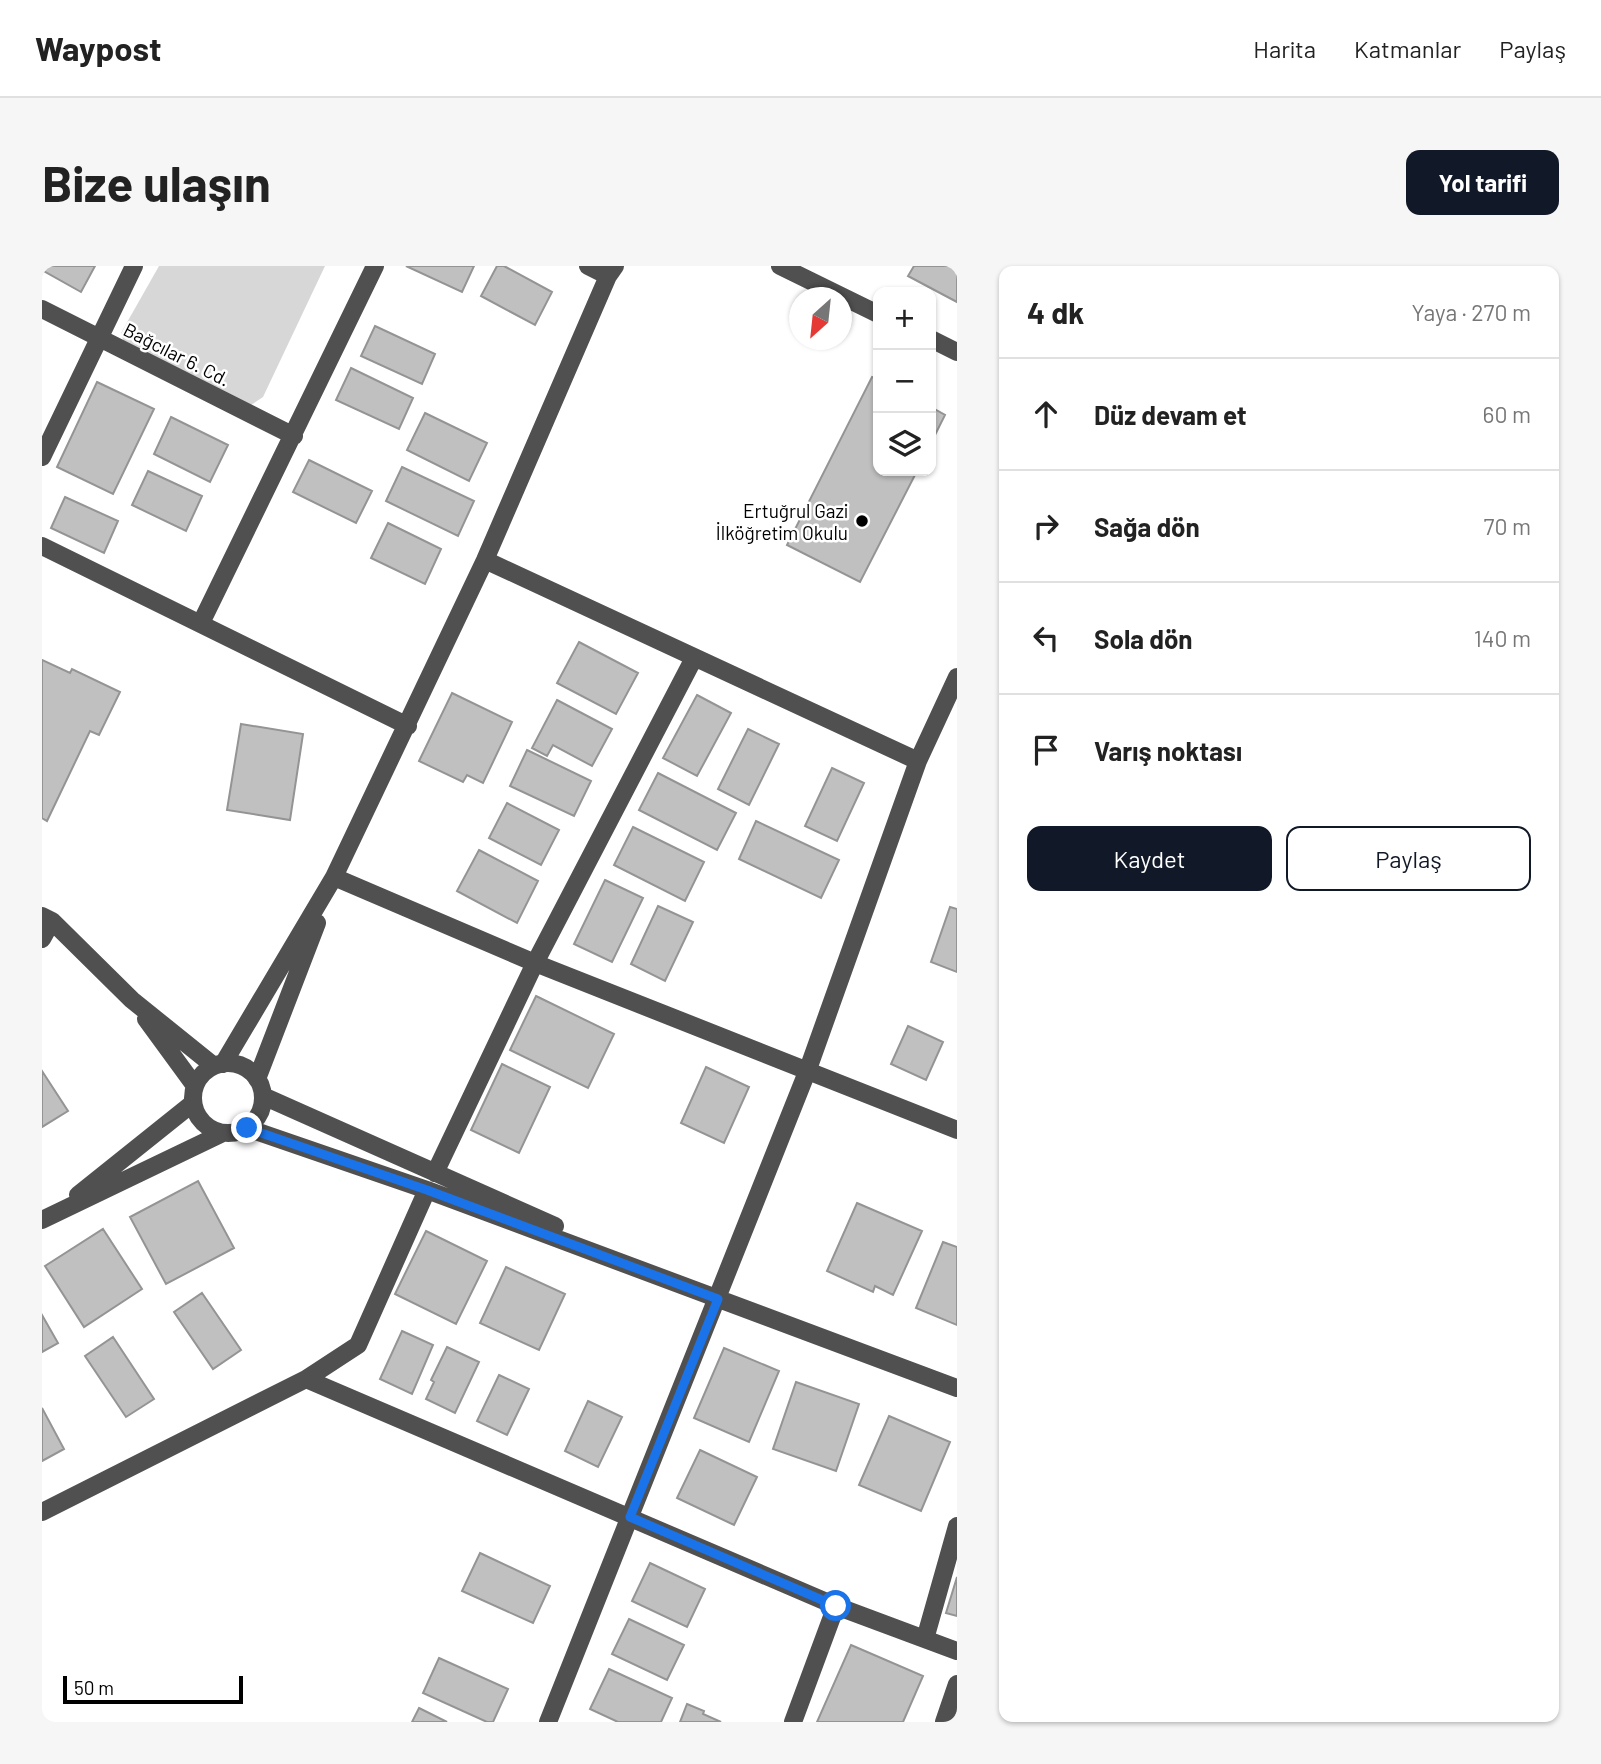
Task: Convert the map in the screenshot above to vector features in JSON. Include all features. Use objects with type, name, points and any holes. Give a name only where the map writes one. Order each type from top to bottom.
[{"type":"street","points":[[42,457],[134,266]]},
{"type":"street","points":[[201,623],[376,266]]},
{"type":"street","points":[[257,1079],[334,877],[485,560],[611,271],[588,266]]},
{"type":"street","points":[[780,266],[873,312]]},
{"type":"street","name":"Bağcılar 6. Cd.","points":[[42,309],[293,436]]},
{"type":"street","points":[[936,342],[957,352]]},
{"type":"street","points":[[42,546],[408,726]]},
{"type":"street","points":[[485,560],[918,761]]},
{"type":"street","points":[[435,1173],[535,963],[694,658]]},
{"type":"street","points":[[548,1722],[807,1072],[918,761],[957,677]]},
{"type":"street","points":[[334,877],[535,963],[957,1130]]},
{"type":"street","points":[[223,1133],[203,1123],[196,1114],[194,1095],[200,1078],[219,1065],[334,877]]},
{"type":"street","points":[[42,939],[47,919],[132,1000],[219,1065],[242,1067],[257,1079],[263,1096],[259,1114],[247,1128],[223,1133],[49,1217]]},
{"type":"street","points":[[132,1000],[194,1095]]},
{"type":"street","points":[[49,1217],[194,1095]]},
{"type":"street","points":[[263,1096],[718,1299]]},
{"type":"street","points":[[247,1128],[427,1190],[957,1388]]},
{"type":"street","points":[[42,1512],[306,1380],[358,1345],[427,1190]]},
{"type":"street","points":[[306,1380],[836,1606],[957,1651]]},
{"type":"street","points":[[925,1639],[957,1527]]},
{"type":"street","points":[[793,1722],[836,1606]]},
{"type":"street","points":[[944,1722],[957,1684]]},
{"type":"shaded area","points":[[159,266],[325,266],[263,397],[251,405],[124,343],[121,333]]},
{"type":"building","points":[[42,266],[95,266],[81,292],[42,270]]},
{"type":"building","points":[[406,266],[474,266],[462,292]]},
{"type":"building","points":[[497,266],[504,266],[552,292],[535,325],[481,296]]},
{"type":"building","points":[[914,266],[957,266],[957,302],[936,291],[936,287],[929,287],[908,276]]},
{"type":"building","points":[[375,326],[435,354],[422,384],[361,356]]},
{"type":"building","points":[[351,368],[413,398],[399,429],[336,400]]},
{"type":"building","points":[[873,378],[873,476],[914,476],[860,582],[787,545]]},
{"type":"building","points":[[97,382],[154,409],[113,494],[57,467]]},
{"type":"building","points":[[936,410],[945,415],[936,433]]},
{"type":"building","points":[[425,413],[487,443],[469,481],[407,450]]},
{"type":"building","points":[[171,417],[228,445],[210,482],[154,454]]},
{"type":"building","points":[[309,460],[372,491],[356,523],[293,492]]},
{"type":"building","points":[[402,467],[474,501],[458,536],[386,501]]},
{"type":"building","points":[[148,471],[202,496],[186,531],[132,505]]},
{"type":"building","points":[[65,497],[118,521],[104,553],[51,528]]},
{"type":"building","points":[[388,523],[441,549],[425,584],[371,558]]},
{"type":"building","points":[[579,642],[638,673],[616,714],[557,683]]},
{"type":"building","points":[[42,660],[70,673],[72,669],[120,692],[99,735],[90,731],[47,821],[42,818]]},
{"type":"building","points":[[452,693],[512,722],[483,783],[467,775],[463,782],[419,761]]},
{"type":"building","points":[[697,695],[731,713],[697,776],[663,758]]},
{"type":"building","points":[[557,700],[612,729],[592,766],[553,745],[547,756],[532,748]]},
{"type":"building","points":[[241,724],[303,734],[290,820],[227,810]]},
{"type":"building","points":[[748,729],[779,744],[749,805],[718,789]]},
{"type":"building","points":[[527,750],[591,781],[574,816],[510,786]]},
{"type":"building","points":[[832,768],[864,783],[837,841],[805,826]]},
{"type":"building","points":[[658,773],[736,813],[717,850],[639,810]]},
{"type":"building","points":[[507,803],[559,830],[541,865],[489,838]]},
{"type":"building","points":[[756,821],[839,860],[821,898],[739,859]]},
{"type":"building","points":[[633,827],[704,862],[685,901],[614,865]]},
{"type":"building","points":[[479,850],[538,881],[517,923],[457,891]]},
{"type":"building","points":[[605,880],[643,898],[612,962],[574,944]]},
{"type":"building","points":[[658,906],[693,922],[665,981],[631,964]]},
{"type":"building","points":[[950,907],[957,909],[957,972],[931,962]]},
{"type":"building","points":[[536,996],[614,1034],[588,1088],[510,1050]]},
{"type":"building","points":[[908,1026],[943,1042],[926,1080],[891,1064]]},
{"type":"building","points":[[502,1064],[550,1087],[519,1153],[471,1130]]},
{"type":"building","points":[[706,1067],[749,1087],[724,1143],[681,1123]]},
{"type":"building","points":[[42,1071],[68,1111],[42,1127]]},
{"type":"building","points":[[198,1181],[234,1248],[166,1284],[130,1217]]},
{"type":"building","points":[[857,1203],[922,1231],[893,1295],[875,1286],[873,1292],[827,1271]]},
{"type":"building","points":[[103,1229],[142,1289],[84,1327],[45,1266]]},
{"type":"building","points":[[426,1231],[487,1261],[456,1324],[395,1294]]},
{"type":"building","points":[[943,1242],[957,1247],[957,1325],[916,1308]]},
{"type":"building","points":[[506,1267],[565,1294],[539,1350],[480,1323]]},
{"type":"building","points":[[202,1293],[241,1350],[213,1369],[174,1312]]},
{"type":"building","points":[[42,1315],[58,1343],[42,1352]]},
{"type":"building","points":[[402,1331],[433,1345],[412,1394],[380,1379]]},
{"type":"building","points":[[113,1337],[154,1399],[126,1417],[85,1356]]},
{"type":"building","points":[[447,1347],[479,1362],[455,1413],[426,1399],[434,1382],[431,1380]]},
{"type":"building","points":[[724,1348],[779,1371],[749,1442],[694,1418]]},
{"type":"building","points":[[499,1375],[529,1389],[507,1435],[477,1421]]},
{"type":"building","points":[[796,1382],[859,1404],[836,1471],[773,1449]]},
{"type":"building","points":[[588,1401],[622,1417],[598,1467],[565,1451]]},
{"type":"building","points":[[42,1408],[64,1449],[42,1461]]},
{"type":"building","points":[[889,1416],[950,1442],[921,1511],[859,1485]]},
{"type":"building","points":[[700,1450],[757,1477],[734,1525],[677,1498]]},
{"type":"building","points":[[480,1553],[550,1586],[533,1623],[462,1591]]},
{"type":"building","points":[[650,1563],[705,1589],[687,1627],[632,1601]]},
{"type":"building","points":[[957,1577],[957,1616],[946,1613]]},
{"type":"building","points":[[629,1619],[684,1645],[667,1680],[612,1654]]},
{"type":"building","points":[[851,1645],[923,1676],[903,1722],[817,1722]]},
{"type":"building","points":[[439,1658],[508,1689],[493,1722],[487,1722],[423,1693]]},
{"type":"building","points":[[609,1669],[672,1698],[661,1722],[618,1722],[590,1709]]},
{"type":"building","points":[[687,1704],[704,1711],[703,1714],[721,1722],[680,1722]]},
{"type":"building","points":[[419,1708],[447,1722],[412,1722]]},
{"type":"place","name":"Ertuğrul Gazi İlköğretim Okulu","points":[[862,521]]},
{"type":"route","points":[[247,1128],[427,1190],[718,1299],[630,1517],[836,1606]]}]
